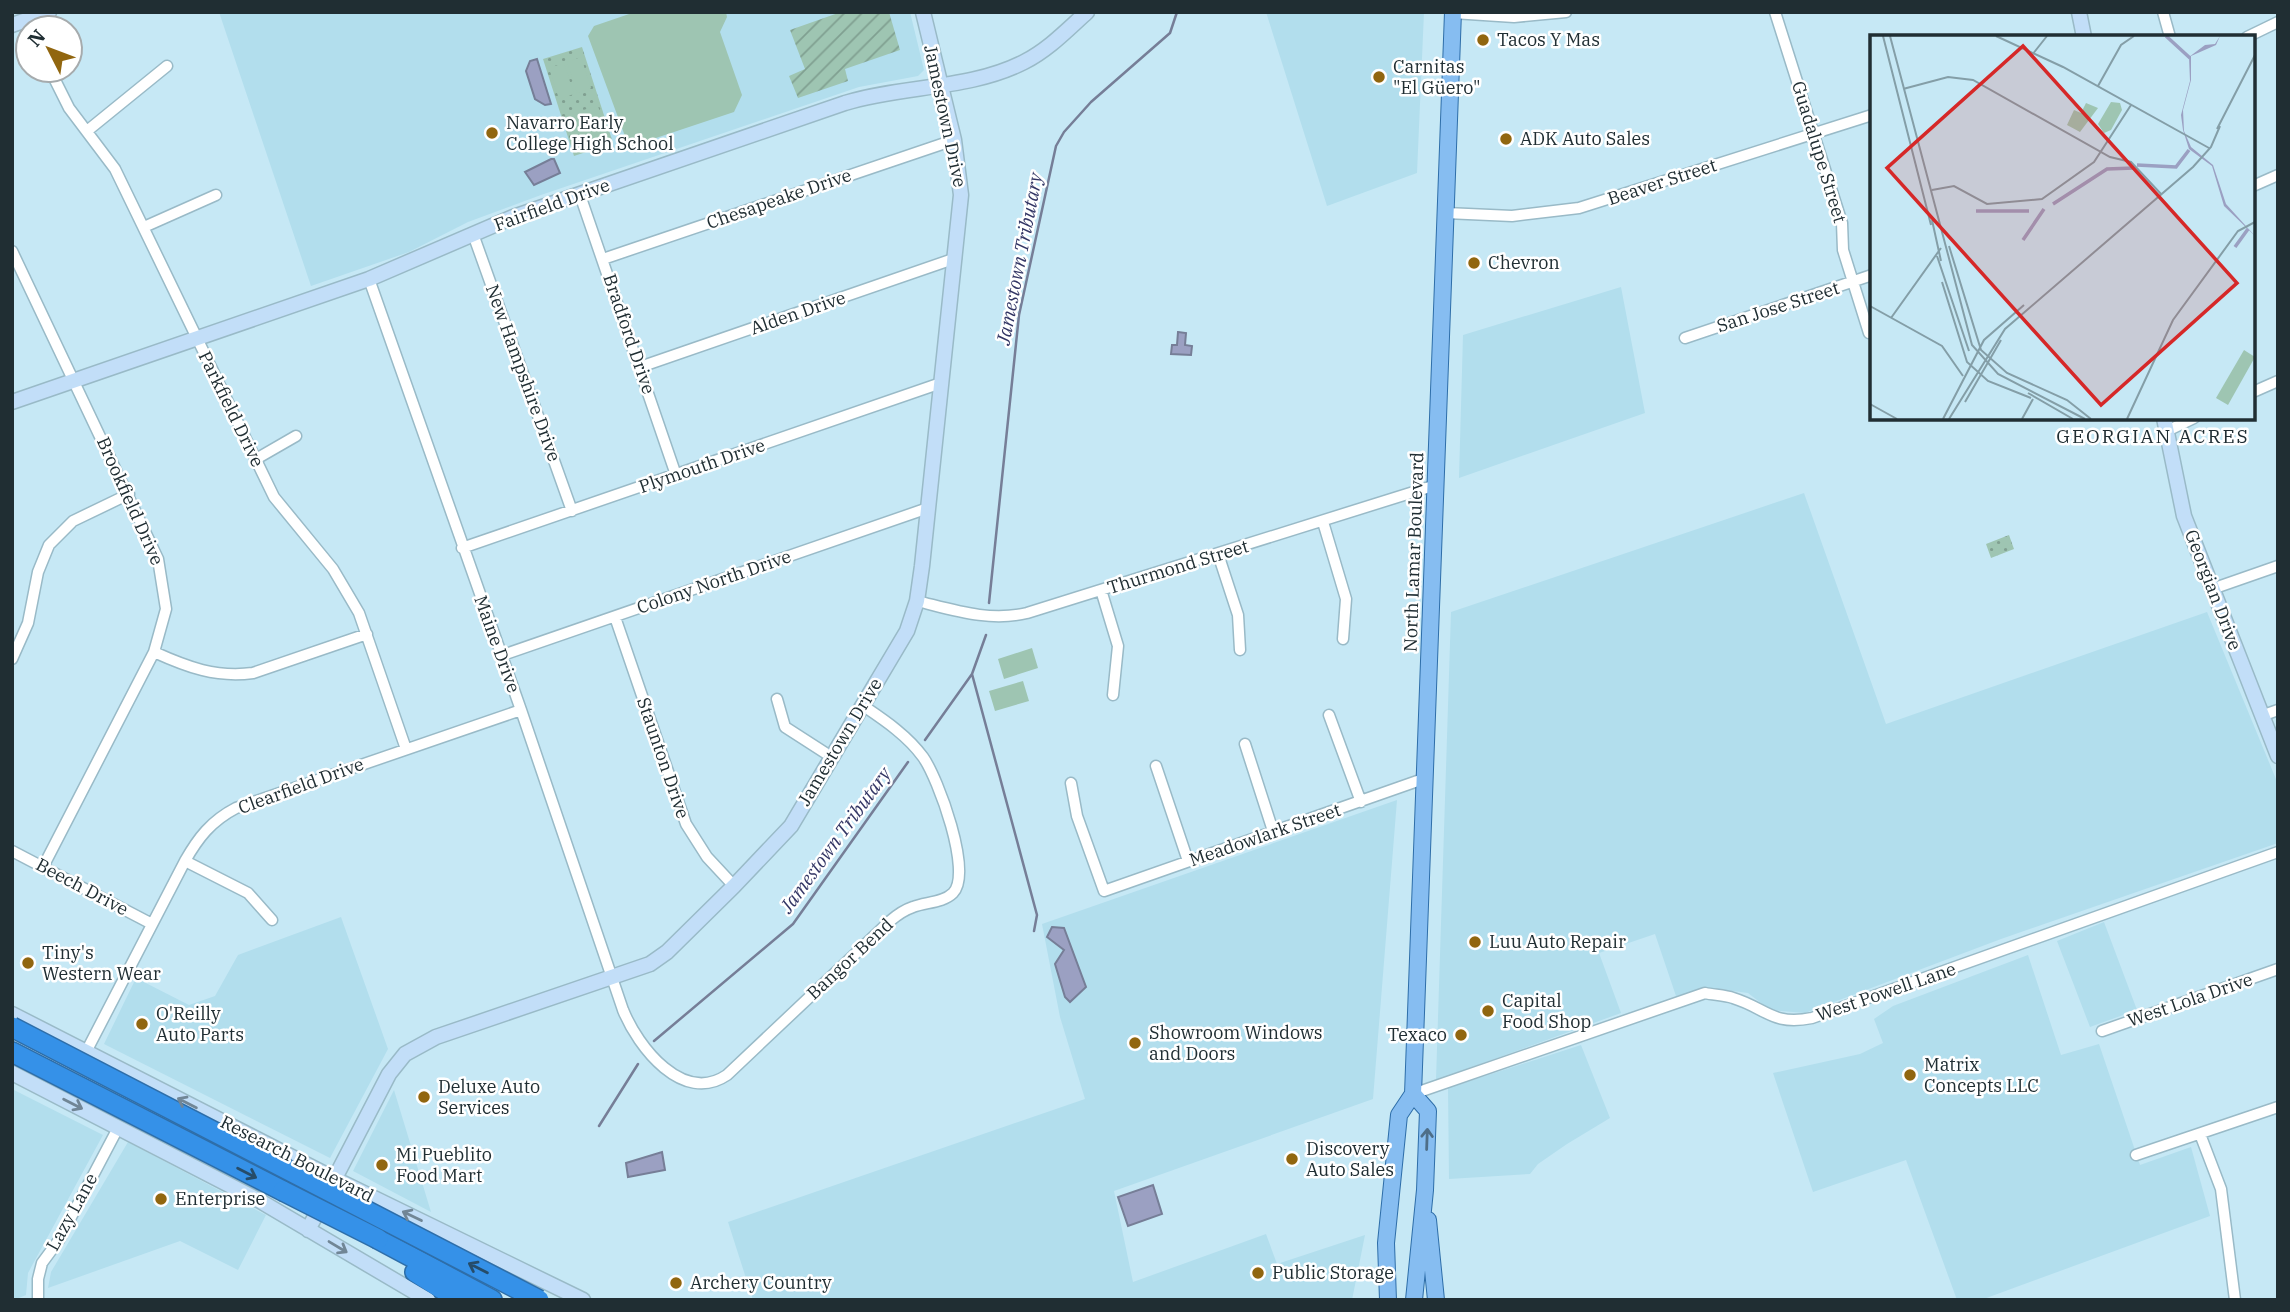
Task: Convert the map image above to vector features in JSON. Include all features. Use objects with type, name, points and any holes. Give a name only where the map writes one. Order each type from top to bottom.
[{"type":"highway","points":[[12,1027],[539,1300]]},
{"type":"highway","points":[[12,1052],[492,1300]]},
{"type":"highway","points":[[378,1240],[401,1264],[459,1300]]},
{"type":"main road","name":"North Lamar Boulevard","points":[[1388,1300],[1386,1243],[1399,1115],[1413,1094],[1453,13]]},
{"type":"main road","name":"North Lamar Boulevard","points":[[1413,1094],[1428,1111],[1425,1190],[1414,1300]]},
{"type":"main road","points":[[1425,1190],[1436,1300]]},
{"type":"main road","points":[[1377,1300],[1386,1243]]},
{"type":"street","name":"Jamestown Drive","points":[[308,1230],[389,1074],[405,1054],[436,1037],[650,964],[734,886],[790,826],[907,631],[917,601],[961,195],[954,139],[923,12]]},
{"type":"street","points":[[1453,13],[1514,17],[1566,12]]},
{"type":"street","name":"Guadalupe Street","points":[[1775,12],[1842,223],[1843,250],[1851,283],[1869,333]]},
{"type":"street","points":[[2079,12],[2084,35]]},
{"type":"street","points":[[2163,12],[2169,35]]},
{"type":"street","name":"Fairfield Drive","points":[[12,402],[369,279],[473,234],[869,95],[940,85],[995,73],[1024,62],[1049,46],[1079,15]]},
{"type":"street","points":[[2251,35],[2278,22]]},
{"type":"street","points":[[88,131],[167,66]]},
{"type":"street","name":"Parkfield Drive","points":[[57,84],[69,108],[115,169],[283,510],[340,580],[367,634],[406,749]]},
{"type":"street","name":"Beaver Street","points":[[1446,213],[1512,216],[1572,209],[1870,116]]},
{"type":"street","name":"Chesapeake Drive","points":[[603,259],[954,139]]},
{"type":"street","points":[[2255,185],[2278,175]]},
{"type":"street","points":[[144,227],[216,195]]},
{"type":"street","name":"Bradford Drive","points":[[580,195],[676,475]]},
{"type":"street","name":"New Hampshire Drive","points":[[473,234],[572,511]]},
{"type":"street","name":"Brookfield Drive","points":[[12,251],[151,541],[163,575],[166,608],[154,652],[43,867]]},
{"type":"street","name":"Alden Drive","points":[[640,367],[956,258]]},
{"type":"street","name":"San Jose Street","points":[[1685,338],[1870,276]]},
{"type":"street","name":"Maine Drive","points":[[369,279],[521,710],[623,1010]]},
{"type":"street","points":[[2255,391],[2278,382]]},
{"type":"street","name":"Plymouth Drive","points":[[462,548],[941,383]]},
{"type":"street","points":[[2166,424],[2185,420]]},
{"type":"street","name":"Georgian Drive","points":[[2166,424],[2184,516],[2278,756]]},
{"type":"street","points":[[256,459],[296,436]]},
{"type":"street","name":"Thurmond Street","points":[[917,601],[968,614],[1010,617],[1436,485]]},
{"type":"street","points":[[12,659],[28,623],[38,572],[49,545],[74,520],[129,494]]},
{"type":"street","name":"Colony North Drive","points":[[500,656],[928,508]]},
{"type":"street","points":[[1323,522],[1346,599],[1343,639]]},
{"type":"street","points":[[1218,554],[1239,622],[1240,650]]},
{"type":"street","points":[[2212,589],[2278,566]]},
{"type":"street","points":[[1101,590],[1118,646],[1113,695]]},
{"type":"street","name":"Staunton Drive","points":[[615,617],[686,824],[707,857],[734,886]]},
{"type":"street","points":[[154,652],[198,670],[234,676],[253,673],[367,634]]},
{"type":"street","points":[[777,699],[785,727],[830,756]]},
{"type":"street","name":"Bangor Bend","points":[[623,1010],[639,1042],[661,1063],[685,1080],[711,1084],[735,1068],[890,921],[910,908],[953,893],[958,886],[961,869],[942,796],[932,773],[900,732],[862,705]]},
{"type":"street","name":"Clearfield Drive","points":[[86,1052],[185,862],[204,831],[224,814],[521,710]]},
{"type":"street","points":[[2261,716],[2278,710]]},
{"type":"street","points":[[1329,716],[1361,802]]},
{"type":"street","points":[[1245,744],[1273,831]]},
{"type":"street","points":[[1156,766],[1188,861]]},
{"type":"street","name":"Meadowlark Street","points":[[1071,783],[1077,816],[1104,891],[1426,778]]},
{"type":"street","name":"Beech Drive","points":[[12,851],[152,924]]},
{"type":"street","name":"West Powell Lane","points":[[1413,1094],[1705,993],[1733,998],[1770,1017],[1792,1022],[1812,1018],[2278,852]]},
{"type":"street","points":[[185,862],[248,893],[272,920]]},
{"type":"street","name":"West Lola Drive","points":[[2102,1031],[2278,970]]},
{"type":"street","name":"Research Boulevard","points":[[12,1014],[320,1172],[583,1300]]},
{"type":"street","points":[[12,1073],[308,1230],[428,1300]]},
{"type":"street","points":[[2136,1155],[2278,1107]]},
{"type":"street","name":"Lazy Lane","points":[[38,1300],[38,1279],[42,1263],[59,1240],[118,1128]]},
{"type":"street","points":[[2200,1134],[2221,1189],[2235,1300]]},
{"type":"street","points":[[320,1172],[327,1182],[328,1193]]},
{"type":"shaded area","name":"Navarro Early College High School","points":[[219,12],[910,12],[924,70],[918,76],[859,87],[541,195],[468,222],[409,252],[311,286]]},
{"type":"shaded area","points":[[1266,12],[1424,12],[1417,173],[1327,206]]},
{"type":"shaded area","points":[[537,59],[551,104],[545,105],[535,99],[526,71],[530,61]]},
{"type":"shaded area","points":[[554,159],[560,173],[534,185],[525,172]]},
{"type":"shaded area","points":[[1621,287],[1645,413],[1459,478],[1463,335]]},
{"type":"shaded area","points":[[1178,332],[1186,333],[1185,345],[1192,346],[1191,355],[1171,354],[1172,345],[1177,345]]},
{"type":"shaded area","points":[[1804,493],[1886,724],[2207,612],[2278,784],[2278,843],[2001,939],[1805,1013],[1770,1010],[1748,993],[1711,988],[1676,996],[1655,934],[1599,953],[1621,1013],[1436,1080],[1451,612]]},
{"type":"shaded area","points":[[1397,800],[1373,1099],[1114,1191],[1133,1282],[1266,1234],[1277,1264],[1365,1235],[1352,1300],[753,1300],[728,1222],[1085,1099],[1060,1017],[1042,924]]},
{"type":"shaded area","points":[[341,917],[388,1049],[330,1158],[104,1044],[136,978],[189,1005],[215,996],[238,955]]},
{"type":"shaded area","points":[[2104,922],[2137,1010],[2090,1027],[2057,941]]},
{"type":"shaded area","points":[[1052,927],[1064,928],[1086,987],[1070,1002],[1065,997],[1055,964],[1064,950],[1047,937]]},
{"type":"shaded area","points":[[2028,955],[2061,1055],[2099,1044],[2140,1165],[2191,1147],[2210,1216],[1981,1300],[1957,1300],[1906,1160],[1813,1192],[1773,1073],[1860,1054],[1883,1043],[1874,1019],[1893,1006]]},
{"type":"shaded area","points":[[1581,1045],[1610,1118],[1538,1164],[1530,1174],[1449,1179],[1448,1088]]},
{"type":"shaded area","points":[[12,1089],[103,1135],[28,1273],[26,1295],[14,1300]]},
{"type":"shaded area","points":[[394,1090],[431,1212],[353,1171]]},
{"type":"shaded area","points":[[128,1142],[266,1215],[238,1270],[180,1241],[48,1288],[51,1272]]},
{"type":"shaded area","points":[[662,1152],[665,1170],[628,1177],[626,1163]]},
{"type":"shaded area","points":[[1153,1185],[1162,1214],[1128,1226],[1118,1197]]},
{"type":"green space","points":[[635,12],[726,12],[727,17],[720,32],[742,95],[734,112],[629,147],[588,36],[594,26]]},
{"type":"green space","points":[[841,12],[889,12],[900,50],[845,69],[848,81],[798,98],[789,76],[805,69],[790,30]]},
{"type":"green space","points":[[582,47],[613,143],[574,156],[543,59]]},
{"type":"green space","points":[[581,57],[591,88],[577,93],[567,62]]},
{"type":"green space","points":[[564,63],[574,94],[559,99],[549,68]]},
{"type":"green space","points":[[598,106],[608,136],[593,141],[583,110]]},
{"type":"green space","points":[[580,111],[590,142],[575,147],[565,116]]},
{"type":"green space","points":[[2009,535],[2014,549],[1991,558],[1986,544]]},
{"type":"green space","points":[[1032,648],[1038,668],[1004,679],[998,659]]},
{"type":"green space","points":[[1023,681],[1029,701],[995,711],[989,691]]},
{"type":"waterway","name":"Jamestown Tributary","points":[[989,603],[1019,315],[1056,146],[1064,132],[1091,102],[1170,33],[1177,12]]},
{"type":"waterway","name":"Jamestown Tributary","points":[[925,740],[972,674],[986,635]]},
{"type":"waterway","points":[[972,674],[1037,915],[1034,931]]},
{"type":"waterway","name":"Jamestown Tributary","points":[[654,1041],[793,924],[908,762]]},
{"type":"waterway","name":"Jamestown Tributary","points":[[599,1126],[638,1064]]},
{"type":"place","name":"Tacos Y Mas","points":[[1483,40]]},
{"type":"place","name":"Carnitas \"El Güero\"","points":[[1379,77]]},
{"type":"place","name":"Navarro Early College High School","points":[[492,133]]},
{"type":"place","name":"ADK Auto Sales","points":[[1506,139]]},
{"type":"place","name":"Chevron","points":[[1474,263]]},
{"type":"place","name":"Luu Auto Repair","points":[[1475,942]]},
{"type":"place","name":"Tiny's Western Wear","points":[[28,963]]},
{"type":"place","name":"Capital Food Shop","points":[[1488,1011]]},
{"type":"place","name":"O'Reilly Auto Parts","points":[[142,1024]]},
{"type":"place","name":"Texaco","points":[[1461,1035]]},
{"type":"place","name":"Showroom Windows and Doors","points":[[1135,1043]]},
{"type":"place","name":"Matrix Concepts LLC","points":[[1910,1075]]},
{"type":"place","name":"Deluxe Auto Services","points":[[424,1097]]},
{"type":"place","name":"Discovery Auto Sales","points":[[1292,1159]]},
{"type":"place","name":"Mi Pueblito Food Mart","points":[[382,1165]]},
{"type":"place","name":"Enterprise","points":[[161,1199]]},
{"type":"place","name":"Public Storage","points":[[1258,1273]]},
{"type":"place","name":"Archery Country","points":[[676,1283]]},
{"type":"district","name":"GEORGIAN ACRES","points":[[2153,436]]}]
